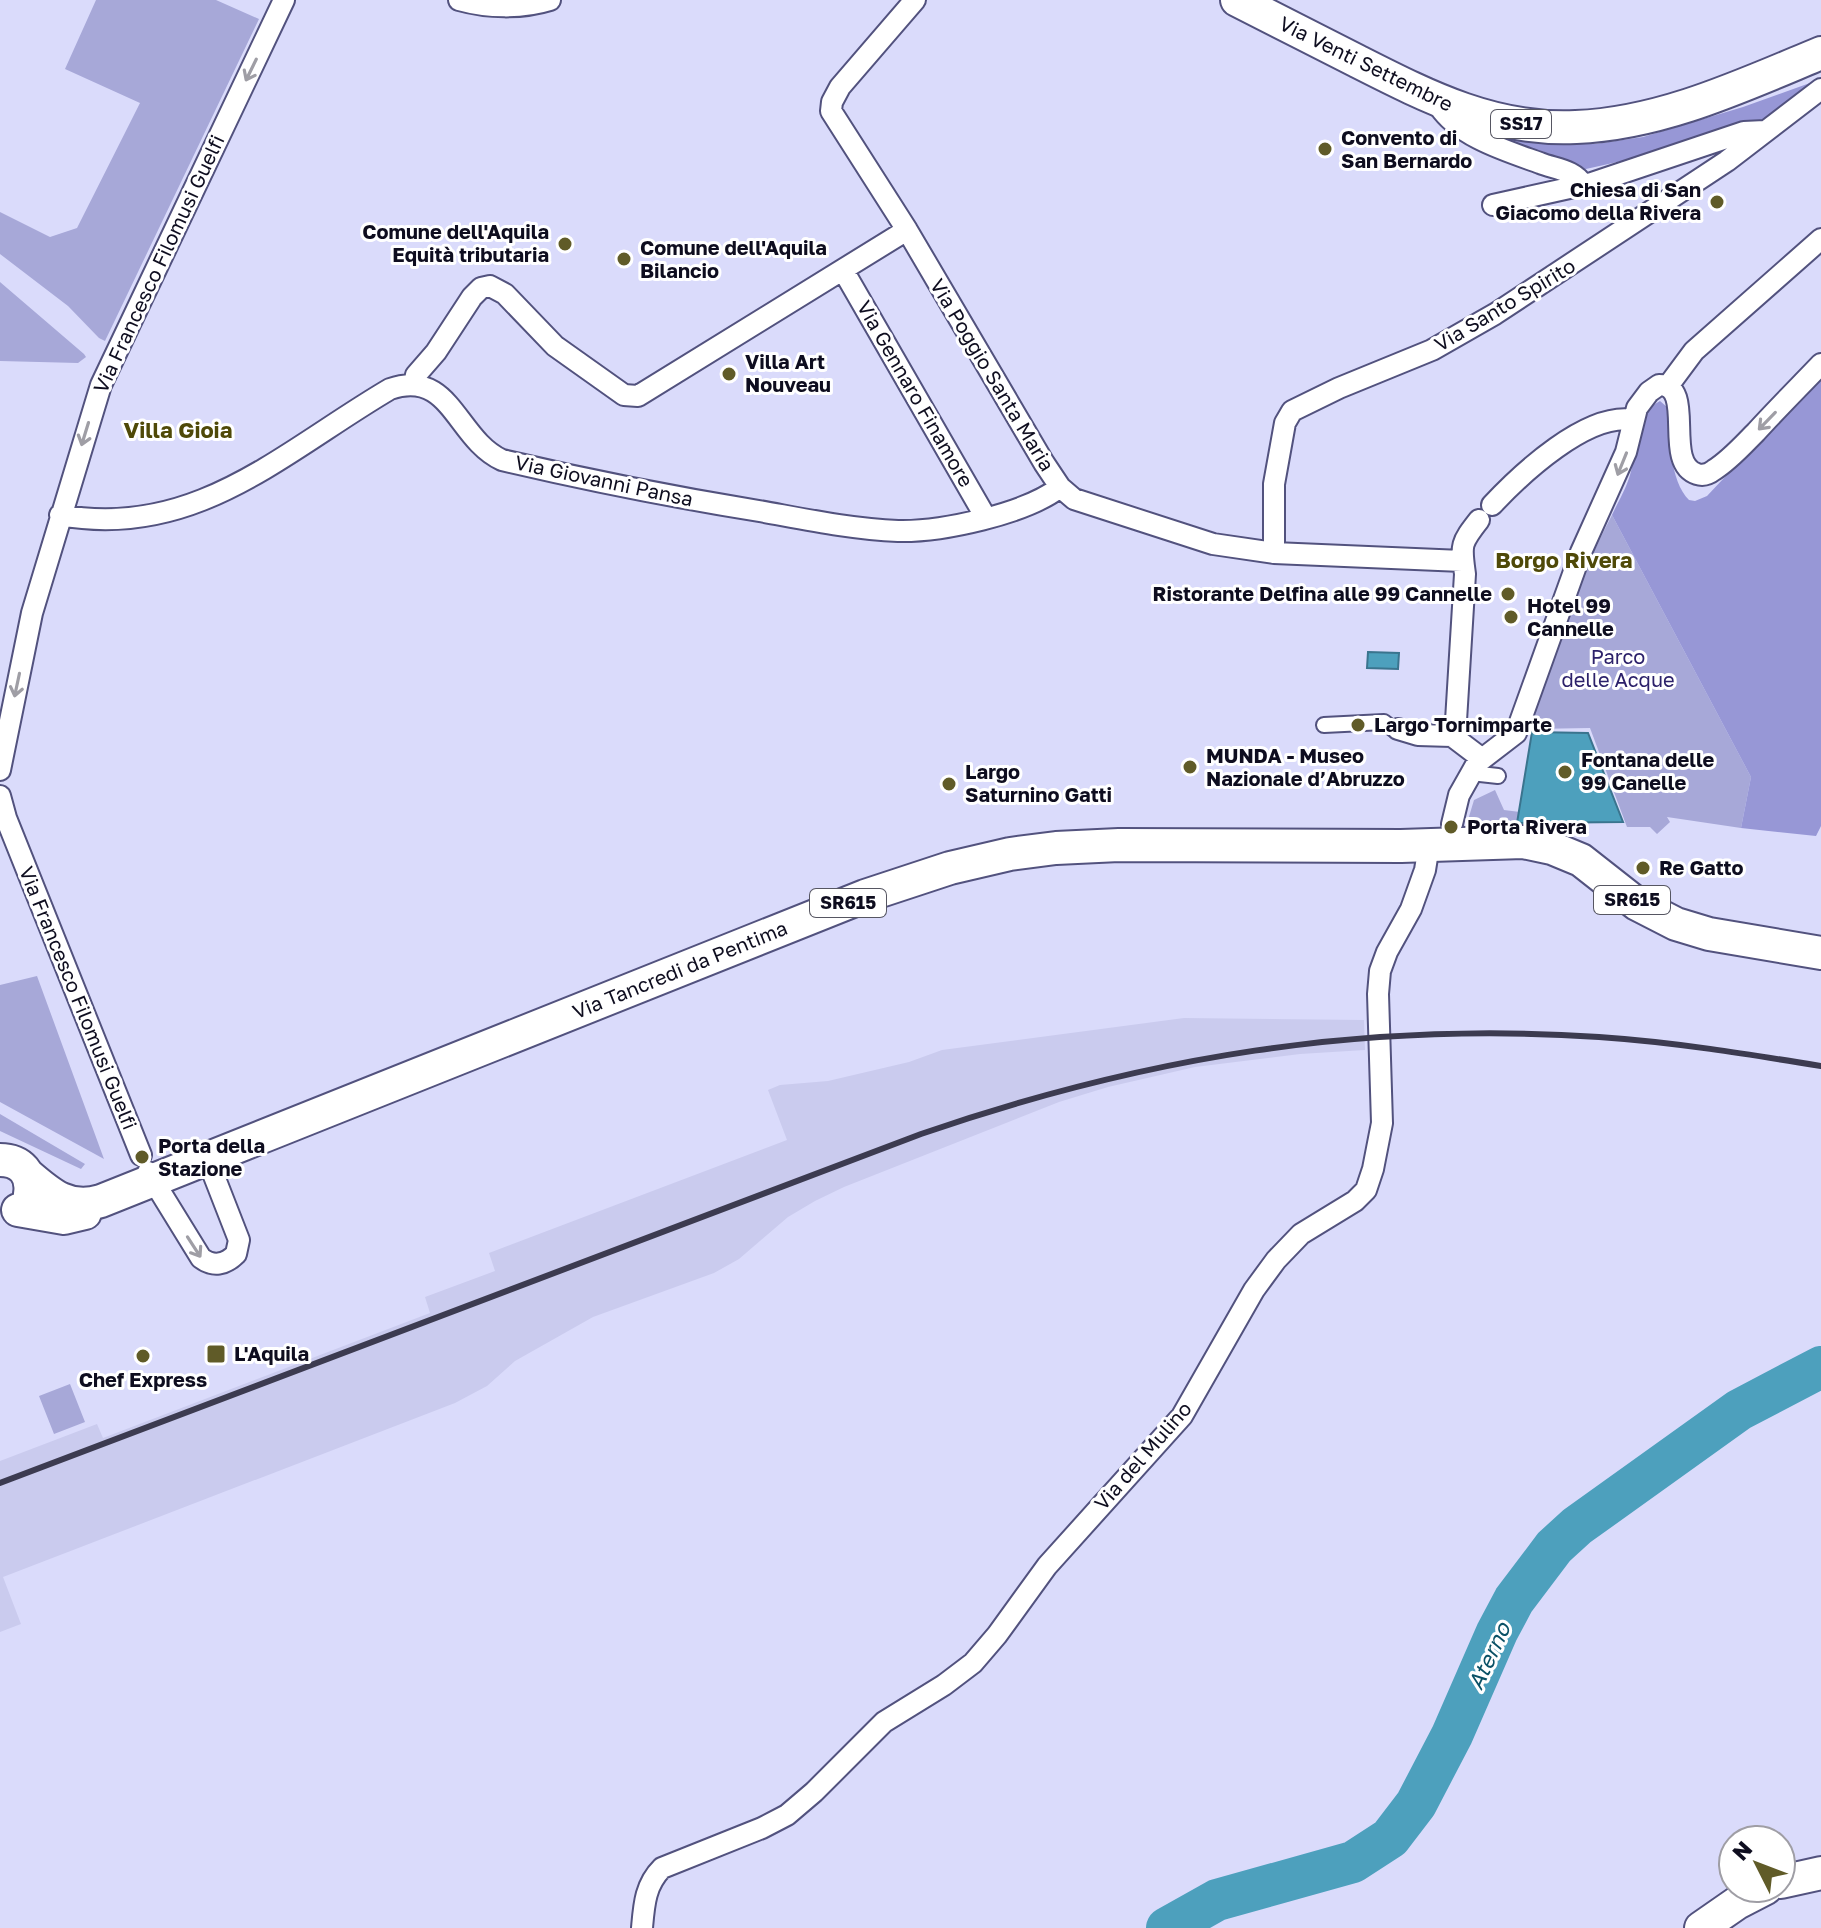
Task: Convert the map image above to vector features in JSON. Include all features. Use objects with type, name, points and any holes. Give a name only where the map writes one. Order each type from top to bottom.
[{"type":"main road","name":"Via Venti Settembre","points":[[1237,0],[1438,102],[1510,122],[1557,128],[1591,126],[1685,105],[1821,53]]},
{"type":"main road","name":"SR615","points":[[1446,837],[1552,848],[1589,864],[1637,904],[1676,924],[1709,934],[1821,953]]},
{"type":"main road","name":"Via Tancredi da Pentima","points":[[207,1158],[865,896],[981,860],[1034,851],[1119,845],[1446,837]]},
{"type":"main road","name":"SR615","points":[[7,1163],[68,1203],[86,1205],[110,1198],[145,1165],[207,1158]]},
{"type":"main road","points":[[7,1163],[30,1181],[29,1198],[9,1212]]},
{"type":"main road","points":[[9,1212],[75,1217],[110,1198]]},
{"type":"main road","points":[[1797,1878],[1821,1873]]},
{"type":"main road","points":[[1701,1928],[1736,1904]]},
{"type":"street","name":"Via Francesco Filomusi Guelfi","points":[[0,770],[32,613],[106,372],[284,0]]},
{"type":"street","points":[[459,0],[516,6],[550,0]]},
{"type":"street","name":"Via Poggio Santa Maria","points":[[915,0],[840,87],[831,107],[835,120],[907,230],[1060,487],[1074,499],[1197,540],[1274,553],[1462,561]]},
{"type":"street","name":"Via Santo Spirito","points":[[1274,553],[1274,484],[1285,423],[1292,411],[1339,388],[1424,354],[1495,314],[1727,161],[1821,89]]},
{"type":"street","points":[[1438,102],[1447,116],[1469,132],[1525,158],[1574,174],[1583,185]]},
{"type":"street","points":[[1493,205],[1583,185],[1744,132],[1765,131]]},
{"type":"street","points":[[60,515],[120,520],[178,508],[243,482],[390,389],[414,384],[416,375],[436,352],[472,297],[485,287],[494,287],[502,292],[555,346],[620,393],[633,396],[907,230]]},
{"type":"street","points":[[1668,386],[1694,351],[1821,239]]},
{"type":"street","name":"Via Gennaro Finamore","points":[[843,270],[986,518]]},
{"type":"street","points":[[1476,766],[1511,739],[1518,728],[1576,564],[1626,452],[1637,408],[1649,392],[1659,385],[1668,386],[1677,396],[1679,437],[1685,462],[1694,473],[1704,475],[1716,470],[1743,445],[1821,364]]},
{"type":"street","name":"Via Giovanni Pansa","points":[[414,384],[435,391],[474,438],[491,454],[509,461],[683,498],[854,526],[913,530],[986,518],[1041,499],[1060,487]]},
{"type":"street","points":[[1498,776],[1476,766],[1455,737],[1465,574],[1461,551],[1464,541],[1486,513],[1537,463],[1587,430],[1612,420],[1633,420]]},
{"type":"street","points":[[1324,725],[1384,722],[1393,729],[1418,735],[1455,737]]},
{"type":"street","name":"Via del Mulino","points":[[642,1928],[646,1893],[662,1868],[749,1834],[787,1815],[884,1722],[973,1663],[1047,1566],[1182,1416],[1254,1290],[1276,1260],[1301,1234],[1355,1201],[1366,1190],[1382,1123],[1380,971],[1411,909],[1425,870],[1446,837],[1456,803],[1476,766]]},
{"type":"street","name":"Via Francesco Filomusi Guelfi","points":[[0,796],[6,818],[145,1165],[201,1258],[214,1264],[224,1263],[236,1254],[239,1240],[207,1158]]},
{"type":"shaded area","points":[[1821,79],[1780,119],[1662,152],[1577,171],[1474,130],[1508,137],[1595,144],[1643,137],[1743,107]]},
{"type":"shaded area","points":[[1821,375],[1821,826],[1816,836],[1741,828],[1751,777],[1612,515],[1628,480],[1642,424],[1652,407],[1660,401],[1667,407],[1671,456],[1678,481],[1689,500],[1695,501],[1707,496]]},
{"type":"shaded area","points":[[1368,652],[1399,653],[1398,669],[1367,668]]},
{"type":"shaded area","name":"Fontana delle 99 Canelle","points":[[1532,732],[1588,733],[1623,822],[1517,823]]},
{"type":"shaded area","points":[[1184,1018],[1364,1020],[1365,1050],[1300,1054],[1195,1067],[1108,1087],[1059,1102],[844,1187],[788,1217],[739,1259],[714,1273],[593,1317],[515,1361],[487,1386],[455,1403],[3,1577],[21,1624],[0,1632],[0,1461],[97,1424],[103,1438],[430,1313],[425,1297],[495,1271],[489,1253],[787,1140],[768,1090],[780,1085],[828,1081],[909,1062],[942,1050]]},
{"type":"green space","points":[[96,0],[216,0],[259,19],[105,341],[68,306],[0,254],[0,212],[50,237],[77,228],[140,103],[65,69]]},
{"type":"green space","points":[[0,282],[86,357],[78,363],[0,361]]},
{"type":"green space","name":"Parco delle Acque","points":[[1612,515],[1751,777],[1741,828],[1667,817],[1670,822],[1657,834],[1650,827],[1627,827],[1590,728],[1532,729],[1540,693],[1565,621]]},
{"type":"green space","points":[[1495,790],[1504,810],[1520,812],[1515,829],[1465,830],[1474,800]]},
{"type":"green space","points":[[37,976],[104,1159],[0,1102],[0,985]]},
{"type":"green space","points":[[0,1114],[85,1164],[81,1169],[0,1131]]},
{"type":"green space","points":[[70,1384],[85,1422],[54,1434],[39,1396]]},
{"type":"waterway","name":"Aterno","points":[[1167,1928],[1217,1900],[1353,1862],[1390,1838],[1416,1804],[1452,1735],[1514,1600],[1554,1547],[1577,1526],[1739,1410],[1821,1367]]},
{"type":"railway","points":[[0,1483],[921,1134],[1088,1084],[1171,1065],[1255,1051],[1339,1040],[1424,1035],[1511,1033],[1627,1039],[1821,1066]]},
{"type":"place","name":"Convento di San Bernardo","points":[[1325,149]]},
{"type":"place","name":"Chiesa di San Giacomo della Rivera","points":[[1717,202]]},
{"type":"place","name":"Comune dell'Aquila Equità tributaria","points":[[565,244]]},
{"type":"place","name":"Comune dell'Aquila Bilancio","points":[[624,259]]},
{"type":"place","name":"Villa Art Nouveau","points":[[729,374]]},
{"type":"place","name":"Ristorante Delfina alle 99 Cannelle","points":[[1508,594]]},
{"type":"place","name":"Hotel 99 Cannelle","points":[[1511,617]]},
{"type":"place","name":"Largo Tornimparte","points":[[1358,725]]},
{"type":"place","name":"MUNDA - Museo Nazionale d’Abruzzo","points":[[1190,767]]},
{"type":"place","name":"Fontana delle 99 Canelle","points":[[1565,772]]},
{"type":"place","name":"Largo Saturnino Gatti","points":[[949,784]]},
{"type":"place","name":"Porta Rivera","points":[[1451,827]]},
{"type":"place","name":"Re Gatto","points":[[1643,868]]},
{"type":"place","name":"Porta della Stazione","points":[[142,1157]]},
{"type":"place","name":"L'Aquila","points":[[216,1354]]},
{"type":"place","name":"Chef Express","points":[[143,1356]]},
{"type":"district","name":"Villa Gioia","points":[[178,430]]},
{"type":"district","name":"Borgo Rivera","points":[[1564,560]]}]
